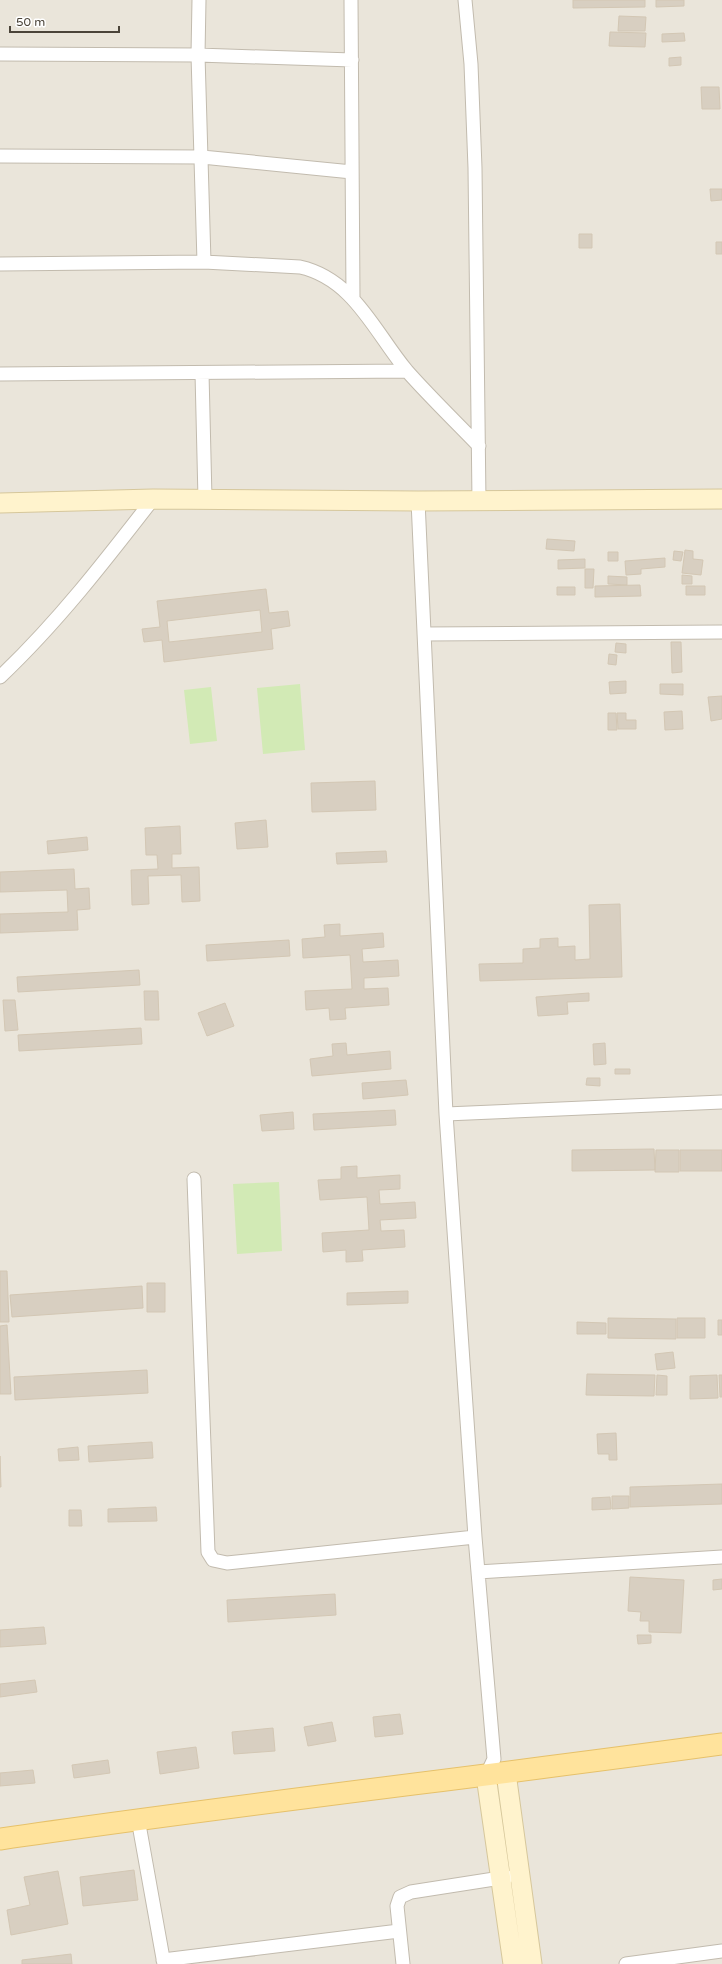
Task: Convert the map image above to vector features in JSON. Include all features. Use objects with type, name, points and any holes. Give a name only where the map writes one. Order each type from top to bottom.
[{"type":"main road","points":[[0,1839],[138,1818],[496,1769],[722,1744]]},
{"type":"street","points":[[199,0],[198,56],[204,262]]},
{"type":"street","points":[[351,0],[353,298]]},
{"type":"street","points":[[465,0],[471,64],[475,168],[479,501]]},
{"type":"street","points":[[0,54],[198,56],[352,60]]},
{"type":"street","points":[[0,156],[202,157],[352,172]]},
{"type":"street","points":[[0,264],[204,262],[300,267],[314,270],[328,277],[353,298],[407,371],[479,446]]},
{"type":"street","points":[[0,374],[407,371]]},
{"type":"street","points":[[202,373],[205,499]]},
{"type":"street","points":[[0,678],[20,658],[96,573],[153,499]]},
{"type":"street","points":[[0,503],[153,499],[479,501],[722,499]]},
{"type":"street","points":[[418,501],[446,1114],[475,1537],[496,1769],[501,1877],[513,1964]]},
{"type":"street","points":[[424,634],[722,632]]},
{"type":"street","points":[[446,1114],[722,1102]]},
{"type":"street","points":[[194,1179],[208,1552],[213,1560],[227,1564],[475,1537]]},
{"type":"street","points":[[478,1572],[722,1557]]},
{"type":"street","points":[[496,1769],[521,1875],[532,1964]]},
{"type":"street","points":[[138,1818],[164,1962],[399,1931]]},
{"type":"street","points":[[403,1964],[397,1906],[400,1897],[411,1892],[521,1875]]},
{"type":"street","points":[[626,1964],[722,1951]]},
{"type":"shaded area","points":[[0,0],[722,0],[722,1964],[0,1964]]},
{"type":"green space","points":[[300,684],[305,750],[263,754],[257,688]]},
{"type":"green space","points":[[211,687],[217,741],[190,744],[184,690]]},
{"type":"green space","points":[[279,1182],[282,1251],[237,1254],[233,1184]]},
{"type":"building","points":[[573,0],[645,0],[645,7],[573,8]]},
{"type":"building","points":[[656,0],[684,0],[684,6],[656,7]]},
{"type":"building","points":[[619,16],[646,17],[645,31],[618,31]]},
{"type":"building","points":[[610,32],[646,33],[645,47],[609,46]]},
{"type":"building","points":[[684,33],[685,41],[662,42],[662,34]]},
{"type":"building","points":[[681,57],[681,65],[669,66],[669,58]]},
{"type":"building","points":[[701,87],[719,87],[720,109],[702,109]]},
{"type":"building","points":[[710,189],[722,189],[722,200],[711,201]]},
{"type":"building","points":[[579,234],[592,234],[592,248],[579,248]]},
{"type":"building","points":[[716,242],[722,242],[722,254],[716,254]]},
{"type":"building","points":[[547,539],[575,541],[574,551],[546,549]]},
{"type":"building","points":[[685,550],[693,551],[693,559],[703,560],[701,575],[682,573]]},
{"type":"building","points":[[674,551],[683,552],[681,561],[673,560]]},
{"type":"building","points":[[608,552],[618,552],[618,561],[608,561]]},
{"type":"building","points":[[665,558],[665,567],[641,569],[641,574],[626,575],[625,561]]},
{"type":"building","points":[[585,559],[585,568],[558,569],[558,560]]},
{"type":"building","points":[[585,569],[594,569],[593,588],[585,588]]},
{"type":"building","points":[[682,575],[692,576],[692,584],[682,584]]},
{"type":"building","points":[[608,576],[627,577],[627,585],[608,584]]},
{"type":"building","points":[[640,585],[641,596],[595,597],[595,586]]},
{"type":"building","points":[[686,586],[705,586],[705,595],[686,595]]},
{"type":"building","points":[[557,587],[575,587],[575,595],[557,595]]},
{"type":"building","points":[[266,589],[269,613],[288,611],[290,626],[271,629],[273,649],[164,662],[162,640],[144,642],[142,629],[160,627],[157,601]],"holes":[[[260,610],[262,632],[169,642],[167,621]]]},
{"type":"building","points":[[671,642],[681,642],[682,672],[672,673]]},
{"type":"building","points":[[616,643],[626,644],[626,653],[615,652]]},
{"type":"building","points":[[609,654],[617,655],[616,665],[608,664]]},
{"type":"building","points":[[626,681],[626,693],[610,694],[609,682]]},
{"type":"building","points":[[660,684],[683,684],[683,695],[660,694]]},
{"type":"building","points":[[722,696],[722,719],[711,721],[708,697]]},
{"type":"building","points":[[682,711],[683,729],[665,730],[664,712]]},
{"type":"building","points":[[608,713],[616,713],[617,730],[608,730]]},
{"type":"building","points":[[617,713],[626,713],[626,720],[636,720],[636,729],[618,729]]},
{"type":"building","points":[[375,781],[376,810],[312,812],[311,783]]},
{"type":"building","points":[[266,820],[268,847],[237,849],[235,823]]},
{"type":"building","points":[[180,826],[181,854],[172,854],[172,868],[199,867],[200,901],[182,902],[181,875],[148,876],[149,904],[132,905],[131,870],[158,869],[157,855],[146,855],[145,828]]},
{"type":"building","points":[[87,837],[88,850],[48,854],[47,841]]},
{"type":"building","points":[[386,851],[387,862],[337,864],[336,853]]},
{"type":"building","points":[[74,869],[75,889],[89,888],[90,909],[77,910],[78,930],[0,933],[0,914],[68,912],[67,890],[0,892],[0,872]]},
{"type":"building","points":[[620,904],[622,977],[480,981],[479,964],[523,963],[523,949],[540,948],[540,939],[558,938],[558,947],[575,946],[575,960],[590,959],[589,905]]},
{"type":"building","points":[[340,924],[340,936],[383,933],[384,947],[362,949],[363,962],[398,960],[399,976],[364,978],[364,989],[388,988],[389,1005],[345,1008],[346,1019],[330,1020],[329,1008],[306,1010],[305,991],[352,989],[350,955],[303,958],[302,939],[325,937],[324,925]]},
{"type":"building","points":[[289,940],[290,956],[207,961],[206,945]]},
{"type":"building","points":[[139,970],[140,985],[18,992],[17,977]]},
{"type":"building","points":[[144,991],[158,991],[159,1020],[145,1020]]},
{"type":"building","points":[[589,993],[589,1001],[567,1002],[568,1014],[538,1016],[536,997]]},
{"type":"building","points":[[3,1000],[15,1000],[18,1030],[5,1031]]},
{"type":"building","points":[[225,1003],[234,1026],[207,1036],[198,1013]]},
{"type":"building","points":[[141,1028],[142,1044],[19,1051],[18,1035]]},
{"type":"building","points":[[346,1043],[347,1055],[390,1051],[391,1069],[312,1076],[310,1059],[333,1056],[332,1044]]},
{"type":"building","points":[[605,1043],[606,1064],[594,1065],[593,1044]]},
{"type":"building","points":[[615,1069],[630,1069],[630,1074],[615,1074]]},
{"type":"building","points":[[587,1078],[600,1078],[600,1086],[586,1085]]},
{"type":"building","points":[[406,1080],[408,1095],[363,1099],[362,1083]]},
{"type":"building","points":[[395,1110],[396,1125],[314,1130],[313,1114]]},
{"type":"building","points":[[293,1112],[294,1129],[262,1131],[260,1115]]},
{"type":"building","points":[[654,1149],[655,1170],[572,1171],[572,1150]]},
{"type":"building","points":[[656,1150],[679,1150],[679,1172],[655,1172]]},
{"type":"building","points":[[680,1150],[722,1150],[722,1171],[680,1171]]},
{"type":"building","points":[[357,1166],[357,1178],[400,1175],[400,1189],[379,1190],[380,1204],[415,1202],[416,1218],[380,1220],[381,1231],[404,1230],[405,1247],[362,1250],[363,1261],[346,1262],[346,1250],[323,1252],[322,1233],[369,1230],[367,1197],[320,1200],[318,1180],[341,1179],[341,1167]]},
{"type":"building","points":[[0,1271],[7,1271],[9,1322],[0,1322]]},
{"type":"building","points":[[147,1283],[165,1283],[165,1312],[147,1312]]},
{"type":"building","points":[[142,1286],[143,1308],[12,1317],[10,1295]]},
{"type":"building","points":[[408,1291],[408,1303],[347,1305],[347,1293]]},
{"type":"building","points":[[608,1318],[676,1319],[676,1339],[608,1338]]},
{"type":"building","points":[[677,1318],[705,1318],[705,1338],[677,1338]]},
{"type":"building","points":[[718,1320],[722,1320],[722,1335],[718,1335]]},
{"type":"building","points":[[577,1322],[606,1323],[606,1334],[577,1334]]},
{"type":"building","points":[[7,1325],[11,1394],[0,1394],[0,1326]]},
{"type":"building","points":[[673,1352],[675,1368],[657,1370],[655,1354]]},
{"type":"building","points":[[147,1370],[148,1393],[15,1400],[14,1377]]},
{"type":"building","points":[[587,1374],[655,1375],[654,1396],[586,1395]]},
{"type":"building","points":[[657,1375],[667,1376],[667,1395],[656,1395]]},
{"type":"building","points":[[717,1375],[718,1398],[690,1399],[690,1376]]},
{"type":"building","points":[[719,1375],[722,1375],[722,1397],[720,1397]]},
{"type":"building","points":[[616,1433],[617,1460],[609,1460],[609,1454],[598,1454],[597,1434]]},
{"type":"building","points":[[152,1442],[153,1458],[89,1462],[88,1446]]},
{"type":"building","points":[[78,1447],[79,1460],[59,1461],[58,1449]]},
{"type":"building","points":[[0,1456],[1,1487],[0,1487]]},
{"type":"building","points":[[722,1484],[722,1504],[630,1507],[630,1487]]},
{"type":"building","points":[[612,1496],[629,1496],[629,1508],[612,1509]]},
{"type":"building","points":[[610,1497],[611,1509],[592,1510],[592,1498]]},
{"type":"building","points":[[156,1507],[157,1521],[108,1522],[108,1509]]},
{"type":"building","points":[[69,1510],[81,1510],[82,1526],[69,1526]]},
{"type":"building","points":[[630,1577],[684,1580],[681,1633],[649,1632],[649,1621],[640,1621],[641,1612],[628,1611]]},
{"type":"building","points":[[722,1579],[722,1589],[713,1590],[713,1580]]},
{"type":"building","points":[[335,1594],[336,1615],[228,1622],[227,1600]]},
{"type":"building","points":[[44,1627],[46,1644],[0,1647],[0,1630]]},
{"type":"building","points":[[637,1635],[651,1635],[651,1643],[638,1644]]},
{"type":"building","points":[[35,1680],[37,1692],[0,1697],[0,1684]]},
{"type":"building","points":[[400,1714],[403,1734],[375,1737],[373,1717]]},
{"type":"building","points":[[332,1722],[336,1741],[308,1746],[304,1727]]},
{"type":"building","points":[[273,1728],[275,1751],[234,1754],[232,1732]]},
{"type":"building","points":[[196,1747],[199,1768],[160,1774],[157,1752]]},
{"type":"building","points":[[108,1760],[110,1773],[74,1778],[72,1765]]},
{"type":"building","points":[[33,1770],[35,1783],[0,1786],[0,1773]]},
{"type":"building","points":[[134,1870],[138,1900],[83,1906],[80,1877]]},
{"type":"building","points":[[58,1871],[68,1924],[11,1935],[7,1910],[30,1905],[24,1877]]},
{"type":"building","points":[[71,1954],[72,1964],[22,1964],[22,1960]]}]
